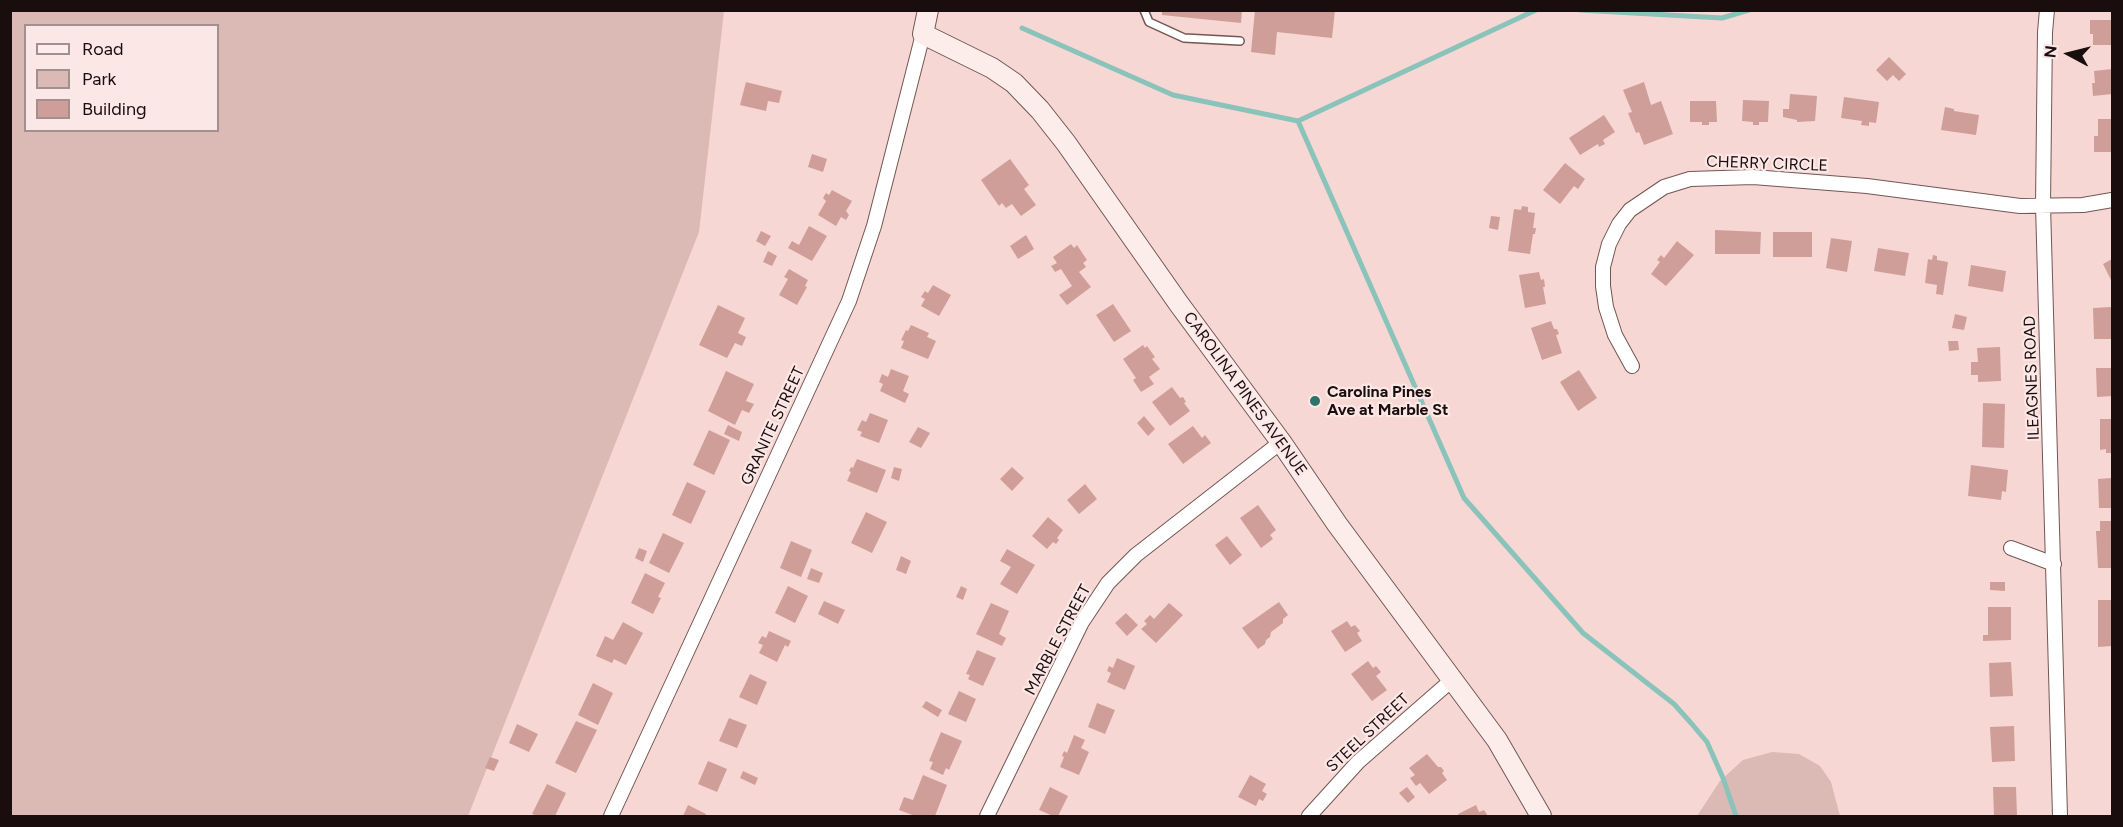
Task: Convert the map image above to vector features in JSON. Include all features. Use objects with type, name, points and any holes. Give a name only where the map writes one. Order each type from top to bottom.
[{"type":"street","points":[[922,34],[928,10]]},
{"type":"street","name":"ILEAGNES ROAD","points":[[2047,10],[2043,205],[2060,816]]},
{"type":"street","name":"CAROLINA PINES AVENUE","points":[[922,34],[992,68],[1014,83],[1040,110],[1281,442],[1337,524],[1502,748],[1541,816]]},
{"type":"street","name":"GRANITE STREET","points":[[611,816],[849,301],[874,226],[922,34]]},
{"type":"street","name":"CHERRY CIRCLE","points":[[1632,366],[1615,335],[1606,307],[1603,267],[1609,244],[1630,210],[1646,197],[1664,187],[1690,178],[1753,177],[1867,186],[2020,206],[2092,204],[2112,200]]},
{"type":"street","name":"MARBLE STREET","points":[[987,816],[1082,622],[1108,583],[1136,555],[1281,442]]},
{"type":"street","points":[[2011,548],[2054,564]]},
{"type":"street","name":"STEEL STREET","points":[[1310,816],[1358,762],[1453,679]]},
{"type":"lane","points":[[1144,10],[1149,22],[1184,38],[1240,41]]},
{"type":"green space","points":[[10,11],[724,11],[699,232],[468,816],[11,816]]},
{"type":"green space","points":[[1772,752],[1799,754],[1820,766],[1831,782],[1840,816],[1697,816],[1720,781],[1743,760]]},
{"type":"building","points":[[1162,10],[1242,10],[1241,23],[1162,15]]},
{"type":"building","points":[[1255,10],[1335,10],[1332,38],[1277,32],[1275,55],[1251,52]]},
{"type":"building","points":[[2090,20],[2112,20],[2112,45],[2093,45]]},
{"type":"building","points":[[1889,57],[1906,74],[1899,81],[1893,75],[1887,81],[1876,70]]},
{"type":"building","points":[[2112,69],[2112,94],[2093,96],[2094,71]]},
{"type":"building","points":[[746,82],[782,91],[779,103],[768,101],[766,111],[740,105]]},
{"type":"building","points":[[1644,82],[1651,105],[1661,101],[1673,134],[1644,145],[1628,113],[1632,112],[1623,90]]},
{"type":"building","points":[[1790,94],[1817,96],[1815,121],[1797,122],[1797,120],[1783,117],[1783,109],[1789,109]]},
{"type":"building","points":[[1844,97],[1879,102],[1876,123],[1869,122],[1869,126],[1861,125],[1862,121],[1841,118]]},
{"type":"building","points":[[1743,100],[1769,101],[1768,122],[1753,125],[1753,122],[1742,121]]},
{"type":"building","points":[[1690,101],[1716,101],[1717,122],[1702,125],[1702,122],[1690,122]]},
{"type":"building","points":[[1945,107],[1954,109],[1954,111],[1979,115],[1976,135],[1941,130]]},
{"type":"building","points":[[1604,115],[1615,132],[1603,140],[1605,144],[1599,147],[1598,144],[1580,155],[1569,138]]},
{"type":"building","points":[[2098,119],[2112,119],[2112,152],[2094,152],[2094,136],[2098,136]]},
{"type":"building","points":[[812,154],[827,159],[823,172],[808,167]]},
{"type":"building","points":[[1010,159],[1029,185],[1024,189],[1036,205],[1021,216],[1012,204],[1006,208],[1002,203],[999,206],[981,180]]},
{"type":"building","points":[[1565,163],[1585,179],[1578,189],[1574,186],[1560,204],[1543,190]]},
{"type":"building","points":[[832,190],[852,201],[846,211],[849,215],[846,220],[841,217],[836,226],[818,215],[826,201],[823,198]]},
{"type":"building","points":[[1522,206],[1528,207],[1528,212],[1535,213],[1533,228],[1536,228],[1530,254],[1508,251],[1514,209],[1521,210]]},
{"type":"building","points":[[1491,216],[1500,217],[1498,230],[1489,228]]},
{"type":"building","points":[[809,226],[827,236],[812,261],[788,248],[792,241],[799,245]]},
{"type":"building","points":[[1715,230],[1761,232],[1760,254],[1715,254]]},
{"type":"building","points":[[761,231],[771,236],[765,246],[756,241]]},
{"type":"building","points":[[1773,232],[1812,232],[1812,257],[1773,257]]},
{"type":"building","points":[[1026,235],[1034,249],[1018,259],[1010,246]]},
{"type":"building","points":[[1831,238],[1852,241],[1847,272],[1826,268]]},
{"type":"building","points":[[1677,241],[1694,255],[1666,286],[1651,274],[1660,262],[1657,260],[1661,255],[1664,258]]},
{"type":"building","points":[[1071,244],[1074,248],[1077,245],[1087,260],[1083,263],[1086,267],[1079,272],[1091,287],[1067,305],[1059,295],[1072,286],[1061,269],[1055,272],[1051,266],[1057,263],[1053,257]]},
{"type":"building","points":[[1878,248],[1909,253],[1905,276],[1874,271]]},
{"type":"building","points":[[768,251],[777,256],[772,266],[763,262]]},
{"type":"building","points":[[1933,255],[1937,256],[1937,260],[1948,262],[1943,295],[1936,294],[1937,285],[1925,283],[1928,259],[1932,260]]},
{"type":"building","points":[[2112,259],[2112,282],[2103,264]]},
{"type":"building","points":[[1971,265],[2006,271],[2003,292],[1968,286]]},
{"type":"building","points":[[789,269],[808,280],[805,286],[807,287],[797,305],[779,295],[788,279],[784,277]]},
{"type":"building","points":[[1539,272],[1541,280],[1544,279],[1546,304],[1525,308],[1519,275]]},
{"type":"building","points":[[933,285],[951,295],[939,316],[921,306],[925,299],[921,297],[925,291],[928,293]]},
{"type":"building","points":[[1113,304],[1131,331],[1114,342],[1096,315]]},
{"type":"building","points":[[718,305],[745,318],[738,333],[746,337],[742,346],[735,343],[727,358],[699,345]]},
{"type":"building","points":[[2112,307],[2112,339],[2094,339],[2093,308]]},
{"type":"building","points":[[1955,314],[1967,317],[1964,330],[1952,328]]},
{"type":"building","points":[[1551,321],[1559,334],[1556,335],[1562,353],[1542,360],[1531,328]]},
{"type":"building","points":[[911,325],[929,333],[927,337],[936,341],[928,359],[901,348],[904,341],[901,340]]},
{"type":"building","points":[[1948,341],[1958,341],[1959,350],[1949,351]]},
{"type":"building","points":[[1143,345],[1145,348],[1147,346],[1155,357],[1152,359],[1160,369],[1149,377],[1154,384],[1141,392],[1133,380],[1136,378],[1123,359]]},
{"type":"building","points":[[2000,347],[2001,381],[1978,382],[1978,375],[1971,375],[1971,362],[1978,362],[1977,348]]},
{"type":"building","points":[[2096,368],[2112,368],[2112,396],[2097,397]]},
{"type":"building","points":[[891,369],[909,376],[903,391],[909,394],[905,403],[880,391],[883,384],[879,382],[882,374],[888,377]]},
{"type":"building","points":[[1579,370],[1597,398],[1578,411],[1560,382]]},
{"type":"building","points":[[726,371],[754,384],[746,401],[754,404],[749,413],[742,410],[735,425],[708,411]]},
{"type":"building","points":[[1172,387],[1180,398],[1183,397],[1190,411],[1170,426],[1152,402]]},
{"type":"building","points":[[1983,403],[2005,404],[2004,448],[1982,447]]},
{"type":"building","points":[[870,413],[888,420],[879,443],[860,436],[862,432],[857,430],[862,420],[866,422]]},
{"type":"building","points":[[1144,416],[1155,429],[1148,436],[1137,423]]},
{"type":"building","points":[[2100,419],[2112,419],[2112,453],[2106,453],[2106,449],[2100,450]]},
{"type":"building","points":[[728,425],[742,432],[739,441],[724,434]]},
{"type":"building","points":[[1193,426],[1202,438],[1205,435],[1211,443],[1183,464],[1168,444]]},
{"type":"building","points":[[918,427],[930,433],[921,448],[909,442]]},
{"type":"building","points":[[709,430],[730,440],[714,475],[693,465]]},
{"type":"building","points":[[857,459],[886,470],[877,493],[847,481],[851,472],[849,471]]},
{"type":"building","points":[[1971,465],[2008,470],[2006,492],[2002,491],[2001,500],[1968,496]]},
{"type":"building","points":[[894,467],[902,469],[899,481],[891,478]]},
{"type":"building","points":[[1012,467],[1024,478],[1012,491],[1000,479]]},
{"type":"building","points":[[2112,478],[2112,508],[2099,508],[2098,479]]},
{"type":"building","points":[[687,482],[706,491],[691,524],[672,515]]},
{"type":"building","points":[[1085,484],[1097,499],[1079,514],[1067,500]]},
{"type":"building","points":[[1258,505],[1276,530],[1270,535],[1273,539],[1261,548],[1240,518]]},
{"type":"building","points":[[866,512],[887,522],[872,553],[851,543]]},
{"type":"building","points":[[1048,517],[1063,530],[1056,544],[1053,542],[1047,549],[1032,536]]},
{"type":"building","points":[[2100,521],[2112,521],[2112,568],[2098,568],[2096,531],[2100,531]]},
{"type":"building","points":[[663,533],[684,543],[669,573],[649,563]]},
{"type":"building","points":[[1227,536],[1242,555],[1230,565],[1215,545]]},
{"type":"building","points":[[791,541],[812,550],[801,577],[780,568]]},
{"type":"building","points":[[639,548],[647,551],[643,562],[635,558]]},
{"type":"building","points":[[1007,549],[1035,565],[1017,594],[1000,584],[1011,567],[1000,561]]},
{"type":"building","points":[[901,556],[911,561],[906,574],[896,570]]},
{"type":"building","points":[[811,568],[823,573],[819,583],[807,579]]},
{"type":"building","points":[[645,573],[665,583],[653,614],[631,603]]},
{"type":"building","points":[[1990,582],[2005,582],[2005,591],[1990,590]]},
{"type":"building","points":[[788,586],[808,596],[795,623],[775,613]]},
{"type":"building","points":[[961,586],[967,589],[963,600],[956,597]]},
{"type":"building","points":[[2098,600],[2112,600],[2112,646],[2098,647]]},
{"type":"building","points":[[824,601],[845,610],[838,624],[818,614]]},
{"type":"building","points":[[1279,602],[1288,615],[1283,619],[1283,623],[1271,632],[1265,644],[1258,649],[1242,628]]},
{"type":"building","points":[[991,603],[1009,611],[999,634],[1006,638],[1002,646],[976,634]]},
{"type":"building","points":[[1169,603],[1183,615],[1156,643],[1141,629],[1147,624],[1144,621],[1150,615],[1154,619]]},
{"type":"building","points":[[1988,607],[2011,607],[2011,640],[1983,641],[1983,635],[1988,635]]},
{"type":"building","points":[[1126,613],[1138,625],[1127,636],[1115,623]]},
{"type":"building","points":[[1347,621],[1351,627],[1355,625],[1360,631],[1357,633],[1362,641],[1345,652],[1331,631]]},
{"type":"building","points":[[623,622],[643,633],[626,665],[614,659],[612,663],[596,656],[605,636],[613,640]]},
{"type":"building","points":[[769,631],[791,641],[788,647],[785,645],[777,662],[759,653],[763,645],[758,643],[762,636],[766,638]]},
{"type":"building","points":[[977,650],[996,658],[983,686],[968,679],[970,675],[966,674]]},
{"type":"building","points":[[1117,658],[1135,666],[1125,690],[1107,682],[1111,673],[1107,671],[1109,666],[1113,668]]},
{"type":"building","points":[[1368,661],[1373,668],[1376,666],[1381,672],[1376,676],[1387,690],[1372,701],[1351,674]]},
{"type":"building","points":[[2011,662],[2013,696],[1990,697],[1989,663]]},
{"type":"building","points":[[750,674],[767,682],[757,705],[739,697]]},
{"type":"building","points":[[593,683],[613,693],[598,725],[578,715]]},
{"type":"building","points":[[959,691],[976,699],[966,722],[948,714]]},
{"type":"building","points":[[926,701],[942,710],[938,717],[922,707]]},
{"type":"building","points":[[1097,703],[1115,710],[1105,734],[1088,727]]},
{"type":"building","points":[[729,718],[747,725],[737,748],[719,741]]},
{"type":"building","points":[[576,721],[597,730],[576,773],[555,763]]},
{"type":"building","points":[[517,724],[538,734],[529,752],[509,743]]},
{"type":"building","points":[[2014,726],[2015,761],[1992,762],[1990,727]]},
{"type":"building","points":[[941,732],[962,741],[949,770],[946,768],[943,775],[930,769],[933,762],[929,761]]},
{"type":"building","points":[[1074,735],[1085,740],[1081,748],[1089,752],[1079,775],[1060,767],[1064,751],[1067,753]]},
{"type":"building","points":[[1427,754],[1438,767],[1441,767],[1447,780],[1429,794],[1420,783],[1416,786],[1410,778],[1415,775],[1409,768]]},
{"type":"building","points":[[490,757],[499,760],[494,771],[485,768]]},
{"type":"building","points":[[708,761],[727,769],[717,792],[698,784]]},
{"type":"building","points":[[743,771],[758,778],[755,785],[740,778]]},
{"type":"building","points":[[923,775],[947,785],[935,816],[915,816],[899,810],[904,797],[913,800]]},
{"type":"building","points":[[1250,775],[1266,784],[1262,791],[1267,794],[1263,801],[1259,799],[1256,806],[1238,797]]},
{"type":"building","points":[[547,784],[566,793],[555,816],[532,814]]},
{"type":"building","points":[[1050,787],[1068,796],[1058,816],[1039,810]]},
{"type":"building","points":[[1407,787],[1415,797],[1408,803],[1399,793]]},
{"type":"building","points":[[1993,787],[2016,787],[2017,816],[1994,816]]},
{"type":"building","points":[[688,805],[706,814],[705,816],[683,816]]},
{"type":"building","points":[[1476,805],[1479,812],[1484,810],[1488,816],[1459,816],[1458,814]]},
{"type":"waterway","points":[[1022,28],[1173,95],[1298,121],[1536,10]]},
{"type":"waterway","points":[[1580,10],[1722,18],[1749,10]]},
{"type":"waterway","points":[[1298,121],[1464,498],[1583,633],[1674,704],[1691,723],[1707,742],[1736,816]]},
{"type":"place","name":"Carolina Pines Ave at Marble St","points":[[1315,401]]}]
